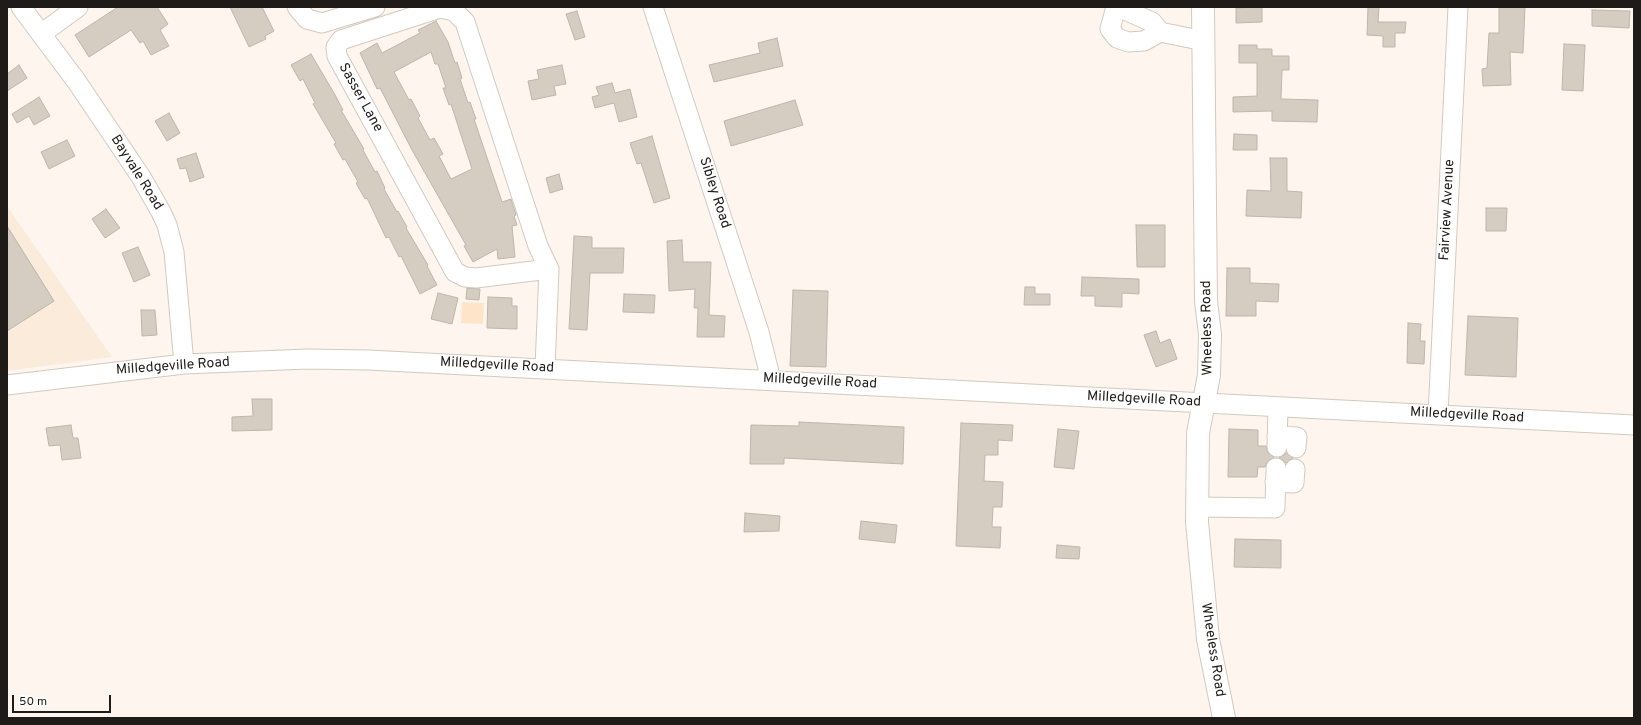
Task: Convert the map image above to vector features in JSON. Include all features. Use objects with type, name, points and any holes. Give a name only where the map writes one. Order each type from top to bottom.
[{"type":"main road","name":"Wheeless Road","points":[[1204,7],[1207,270],[1206,301],[1210,334],[1210,376],[1198,433],[1197,506],[1199,547],[1208,638],[1224,718]]},
{"type":"street","name":"Bayvale Road","points":[[21,7],[77,82],[141,177],[166,225],[174,252],[184,364]]},
{"type":"street","points":[[41,34],[78,7]]},
{"type":"street","points":[[297,7],[307,18],[315,22],[322,22],[375,7]]},
{"type":"street","name":"Sibley Road","points":[[653,7],[759,332],[771,380]]},
{"type":"street","points":[[1160,32],[1144,41],[1128,42],[1117,38],[1110,29],[1117,7],[1152,22],[1160,32],[1204,41]]},
{"type":"street","name":"Fairview Avenue","points":[[1438,414],[1458,7]]},
{"type":"street","name":"Sasser Lane","points":[[545,368],[549,269],[538,246],[465,22],[454,11],[440,8],[341,40],[336,47],[337,56],[455,272],[465,277],[476,278],[549,269]]},
{"type":"street","name":"Milledgeville Road","points":[[7,385],[184,364],[308,359],[545,368],[1634,425]]},
{"type":"street","points":[[1278,406],[1277,441],[1297,437],[1296,448]]},
{"type":"street","points":[[1634,419],[1634,425]]},
{"type":"street","points":[[1197,506],[1275,508],[1275,475],[1294,482],[1295,469]]},
{"type":"shaded area","points":[[7,206],[112,357],[7,371]]},
{"type":"shaded area","points":[[462,302],[484,303],[483,324],[461,323]]},
{"type":"building","points":[[118,7],[157,7],[168,24],[160,30],[169,46],[151,55],[143,41],[140,43],[131,30],[89,57],[75,35]]},
{"type":"building","points":[[230,7],[262,7],[274,31],[265,36],[266,39],[249,47]]},
{"type":"building","points":[[1262,7],[1262,22],[1236,23],[1236,8]]},
{"type":"building","points":[[1368,7],[1379,7],[1378,22],[1406,22],[1405,33],[1395,33],[1395,47],[1383,47],[1383,36],[1367,35]]},
{"type":"building","points":[[1499,7],[1525,7],[1523,53],[1510,52],[1511,85],[1483,86],[1482,69],[1487,68],[1489,33],[1499,33]]},
{"type":"building","points":[[1592,10],[1630,11],[1629,28],[1592,26]]},
{"type":"building","points":[[577,11],[585,37],[575,40],[566,14]]},
{"type":"building","points":[[436,21],[448,42],[455,63],[457,62],[462,78],[460,79],[468,103],[470,102],[476,119],[474,119],[502,202],[511,199],[516,215],[514,216],[517,225],[512,226],[515,257],[498,259],[497,249],[473,262],[464,246],[466,245],[412,150],[380,88],[377,89],[360,53],[377,43],[382,53],[420,33],[418,30]],"holes":[[[431,52],[435,64],[438,64],[446,88],[443,88],[449,105],[451,104],[472,169],[451,179],[439,156],[443,154],[434,138],[430,140],[418,118],[420,116],[411,99],[409,100],[394,72]]]},
{"type":"building","points":[[777,38],[783,66],[714,82],[709,65],[760,53],[758,43]]},
{"type":"building","points":[[1564,44],[1585,45],[1583,91],[1562,90]]},
{"type":"building","points":[[1239,45],[1257,45],[1257,49],[1272,49],[1272,56],[1289,56],[1289,70],[1282,70],[1281,99],[1318,100],[1317,122],[1272,121],[1272,111],[1233,112],[1233,97],[1257,96],[1257,63],[1239,63]]},
{"type":"building","points":[[311,54],[334,93],[343,110],[341,110],[364,149],[363,150],[375,172],[377,171],[385,188],[384,189],[428,265],[427,266],[437,285],[420,294],[401,256],[399,257],[389,237],[386,238],[367,198],[365,199],[356,183],[358,182],[345,159],[343,160],[334,144],[336,143],[313,104],[315,103],[303,79],[300,81],[291,65]]},
{"type":"building","points":[[19,65],[27,78],[7,91],[7,74]]},
{"type":"building","points":[[562,65],[566,84],[554,86],[556,95],[532,100],[528,81],[539,79],[537,70]]},
{"type":"building","points":[[612,83],[615,93],[630,89],[637,117],[619,122],[614,103],[595,108],[592,97],[599,95],[596,87]]},
{"type":"building","points":[[39,97],[50,116],[34,125],[29,116],[17,123],[12,114]]},
{"type":"building","points":[[795,100],[803,125],[731,146],[724,121]]},
{"type":"building","points":[[169,113],[180,133],[167,141],[155,121]]},
{"type":"building","points":[[1234,134],[1257,135],[1257,150],[1233,150]]},
{"type":"building","points":[[652,136],[670,198],[654,203],[641,163],[637,164],[630,143]]},
{"type":"building","points":[[67,140],[75,156],[49,169],[41,152]]},
{"type":"building","points":[[196,153],[204,177],[190,182],[186,168],[180,169],[177,159]]},
{"type":"building","points":[[1270,158],[1287,158],[1287,191],[1302,192],[1301,218],[1246,216],[1247,190],[1271,191]]},
{"type":"building","points":[[559,174],[563,189],[550,193],[546,178]]},
{"type":"building","points":[[1486,208],[1507,208],[1506,231],[1486,231]]},
{"type":"building","points":[[106,209],[120,228],[105,238],[92,219]]},
{"type":"building","points":[[1136,225],[1165,225],[1165,267],[1137,267]]},
{"type":"building","points":[[7,226],[54,301],[7,331]]},
{"type":"building","points":[[574,236],[592,237],[592,248],[624,248],[623,273],[590,273],[587,330],[569,329]]},
{"type":"building","points":[[682,240],[683,262],[711,262],[709,315],[725,316],[724,337],[697,337],[698,308],[694,308],[695,289],[669,291],[667,241]]},
{"type":"building","points":[[138,247],[150,275],[134,282],[122,253]]},
{"type":"building","points":[[1227,268],[1250,268],[1250,283],[1279,284],[1278,302],[1256,301],[1256,316],[1226,316]]},
{"type":"building","points":[[1082,277],[1139,279],[1139,294],[1122,293],[1122,307],[1095,306],[1095,296],[1081,296]]},
{"type":"building","points":[[1025,287],[1035,287],[1035,294],[1050,294],[1050,305],[1024,305]]},
{"type":"building","points":[[467,288],[480,289],[479,300],[466,299]]},
{"type":"building","points":[[793,290],[828,291],[826,367],[790,366]]},
{"type":"building","points":[[438,293],[458,298],[452,324],[431,319]]},
{"type":"building","points":[[624,294],[655,295],[654,313],[623,312]]},
{"type":"building","points":[[488,297],[512,298],[512,306],[517,306],[517,329],[487,328]]},
{"type":"building","points":[[141,310],[155,310],[157,335],[142,336]]},
{"type":"building","points":[[1468,316],[1518,318],[1516,377],[1465,375]]},
{"type":"building","points":[[1408,323],[1421,324],[1420,341],[1425,341],[1424,364],[1407,363]]},
{"type":"building","points":[[1156,331],[1160,343],[1170,339],[1177,359],[1156,367],[1144,335]]},
{"type":"building","points":[[252,399],[272,399],[272,430],[232,431],[232,417],[253,416]]},
{"type":"building","points":[[799,422],[904,427],[903,464],[784,458],[784,464],[750,464],[751,425],[799,426]]},
{"type":"building","points":[[961,423],[1013,425],[1012,441],[998,440],[998,455],[985,455],[984,481],[1003,482],[1002,507],[993,507],[992,527],[1001,527],[1000,548],[956,546]]},
{"type":"building","points":[[71,425],[73,438],[78,438],[81,458],[62,460],[60,445],[49,446],[46,428]]},
{"type":"building","points":[[1058,429],[1079,431],[1074,469],[1054,467]]},
{"type":"building","points":[[1229,429],[1258,430],[1258,446],[1266,446],[1268,453],[1274,457],[1267,462],[1265,467],[1258,467],[1257,477],[1228,477]]},
{"type":"building","points":[[1286,453],[1293,458],[1286,463],[1279,458]]},
{"type":"building","points":[[745,513],[780,516],[779,531],[744,532]]},
{"type":"building","points":[[861,521],[897,525],[895,543],[859,539]]},
{"type":"building","points":[[1235,539],[1281,540],[1281,568],[1234,567]]},
{"type":"building","points":[[1057,545],[1080,547],[1079,559],[1056,558]]}]
